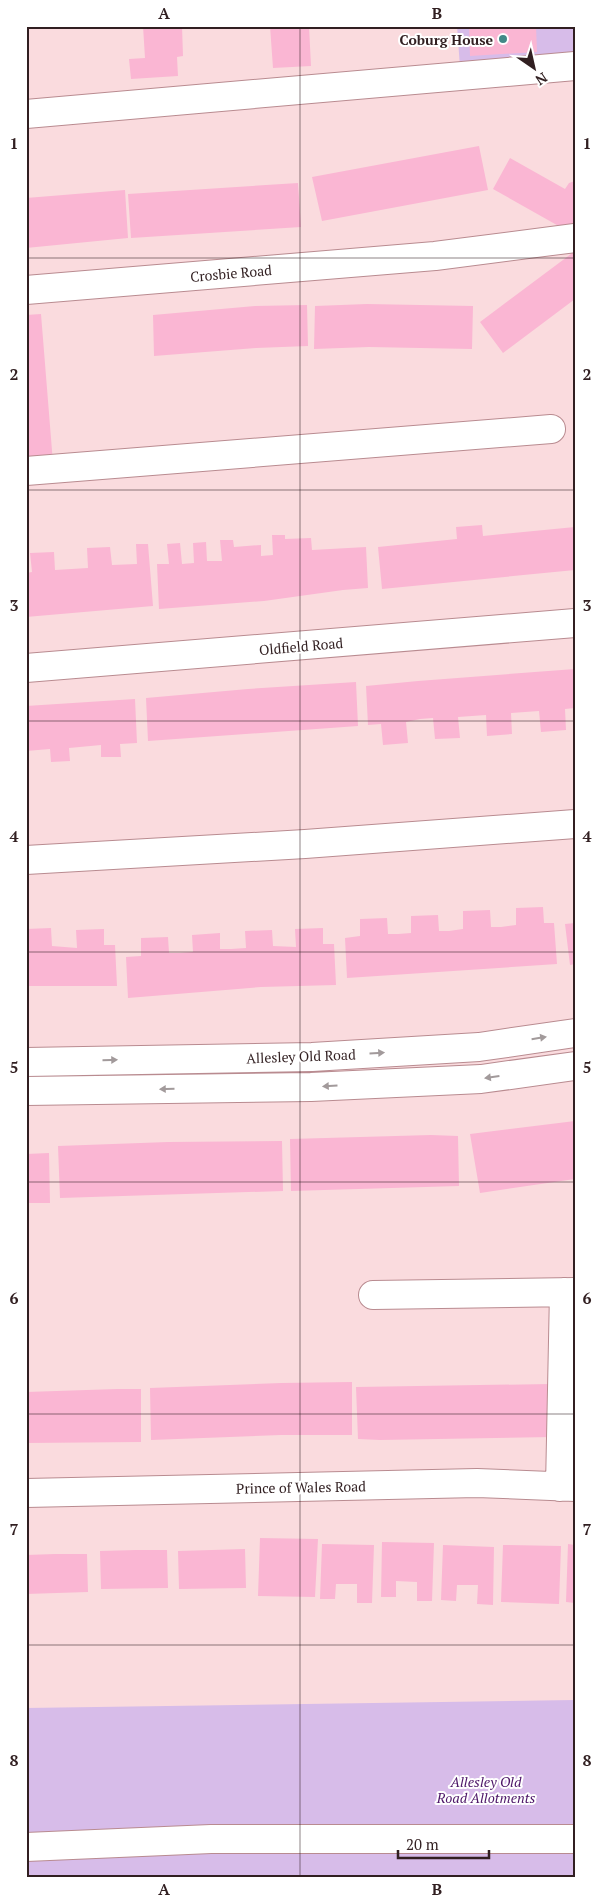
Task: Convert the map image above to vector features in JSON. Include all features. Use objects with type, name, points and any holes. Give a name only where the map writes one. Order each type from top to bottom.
[{"type":"street","points":[[26,114],[575,66]]},
{"type":"street","name":"Crosbie Road","points":[[26,290],[436,256],[575,238]]},
{"type":"street","points":[[26,471],[551,429]]},
{"type":"street","name":"Oldfield Road","points":[[26,668],[575,623]]},
{"type":"street","points":[[26,860],[305,844],[575,824]]},
{"type":"street","name":"Allesley Old Road","points":[[26,1062],[312,1057],[479,1047],[575,1033]]},
{"type":"street","points":[[75,1061],[76,1090]]},
{"type":"street","points":[[26,1091],[311,1087],[481,1079],[575,1066]]},
{"type":"street","points":[[373,1295],[569,1292],[568,1487]]},
{"type":"street","name":"Prince of Wales Road","points":[[26,1493],[477,1483],[568,1487]]},
{"type":"street","points":[[26,1847],[211,1839],[575,1839]]},
{"type":"green space","points":[[457,26],[575,26],[575,55],[460,67]]},
{"type":"green space","name":"Allesley Old Road Allotments","points":[[575,1700],[575,1877],[26,1877],[26,1708]]},
{"type":"building","points":[[143,26],[182,26],[183,56],[177,57],[178,76],[131,79],[129,59],[145,58]]},
{"type":"building","points":[[270,26],[309,26],[311,66],[273,68]]},
{"type":"building","name":"Coburg House","points":[[469,26],[536,26],[537,52],[470,56]]},
{"type":"building","points":[[479,146],[488,190],[322,221],[312,177]]},
{"type":"building","points":[[510,158],[565,189],[569,183],[575,181],[575,227],[571,233],[493,189]]},
{"type":"building","points":[[298,183],[301,227],[131,238],[128,194]]},
{"type":"building","points":[[125,190],[128,238],[26,248],[26,198]]},
{"type":"building","points":[[575,251],[575,299],[503,353],[480,322]]},
{"type":"building","points":[[367,304],[473,306],[472,349],[369,347],[314,349],[315,306]]},
{"type":"building","points":[[307,305],[308,346],[154,356],[153,315],[255,306]]},
{"type":"building","points":[[41,314],[53,463],[26,465],[26,315]]},
{"type":"building","points":[[482,525],[483,536],[575,527],[575,570],[382,589],[378,547],[457,539],[456,527]]},
{"type":"building","points":[[272,535],[285,535],[285,539],[311,538],[312,550],[366,547],[368,588],[264,601],[159,609],[157,564],[169,564],[167,544],[180,543],[182,564],[194,563],[193,543],[206,542],[207,561],[222,561],[220,540],[233,540],[234,547],[261,545],[261,556],[273,555]]},
{"type":"building","points":[[136,544],[148,544],[153,606],[26,617],[26,573],[32,572],[30,553],[54,552],[55,570],[88,568],[87,548],[110,547],[112,565],[137,564]]},
{"type":"building","points":[[575,669],[575,708],[565,709],[566,730],[541,732],[539,711],[511,713],[512,734],[487,736],[486,715],[458,717],[460,738],[435,739],[433,718],[420,719],[406,722],[408,743],[383,745],[381,724],[368,725],[366,686]]},
{"type":"building","points":[[356,682],[358,726],[148,741],[146,698]]},
{"type":"building","points":[[135,699],[137,743],[120,744],[121,757],[101,757],[101,745],[69,748],[70,761],[51,762],[50,749],[26,751],[26,706]]},
{"type":"building","points":[[543,907],[544,923],[554,923],[557,964],[347,978],[345,938],[360,936],[360,919],[387,918],[388,934],[398,934],[411,933],[411,916],[438,915],[439,931],[449,931],[463,929],[463,911],[490,910],[491,927],[501,927],[516,925],[516,908]]},
{"type":"building","points":[[575,923],[575,964],[570,965],[565,924]]},
{"type":"building","points":[[51,928],[52,946],[77,948],[76,930],[104,929],[104,945],[115,945],[117,986],[26,986],[26,929]]},
{"type":"building","points":[[323,928],[323,944],[334,944],[336,985],[261,987],[128,998],[126,957],[141,956],[141,938],[168,937],[169,953],[180,953],[193,952],[192,935],[220,933],[220,949],[231,949],[246,948],[245,931],[272,930],[273,946],[296,947],[295,929]]},
{"type":"building","points":[[575,1121],[575,1179],[480,1193],[470,1134]]},
{"type":"building","points":[[458,1136],[459,1186],[291,1191],[290,1139]]},
{"type":"building","points":[[282,1141],[283,1191],[60,1198],[58,1146],[168,1142]]},
{"type":"building","points":[[49,1153],[50,1203],[26,1203],[26,1154]]},
{"type":"building","points":[[352,1382],[352,1435],[281,1435],[151,1440],[150,1388]]},
{"type":"building","points":[[550,1384],[552,1437],[358,1439],[356,1387]]},
{"type":"building","points":[[141,1389],[141,1442],[26,1443],[26,1392]]},
{"type":"building","points":[[260,1538],[318,1539],[315,1597],[258,1596]]},
{"type":"building","points":[[382,1542],[434,1543],[432,1601],[417,1601],[417,1582],[396,1581],[396,1597],[381,1597]]},
{"type":"building","points":[[322,1544],[374,1545],[372,1603],[357,1603],[357,1584],[336,1584],[335,1599],[320,1599]]},
{"type":"building","points":[[568,1544],[575,1545],[575,1603],[566,1602]]},
{"type":"building","points":[[443,1545],[494,1547],[493,1605],[477,1604],[478,1585],[457,1585],[456,1601],[441,1600]]},
{"type":"building","points":[[503,1545],[561,1546],[559,1604],[501,1602]]},
{"type":"building","points":[[245,1549],[246,1588],[179,1589],[178,1551]]},
{"type":"building","points":[[167,1550],[168,1588],[101,1589],[100,1551]]},
{"type":"building","points":[[87,1554],[88,1592],[26,1594],[26,1555]]},
{"type":"place","name":"Coburg House","points":[[503,39]]}]
